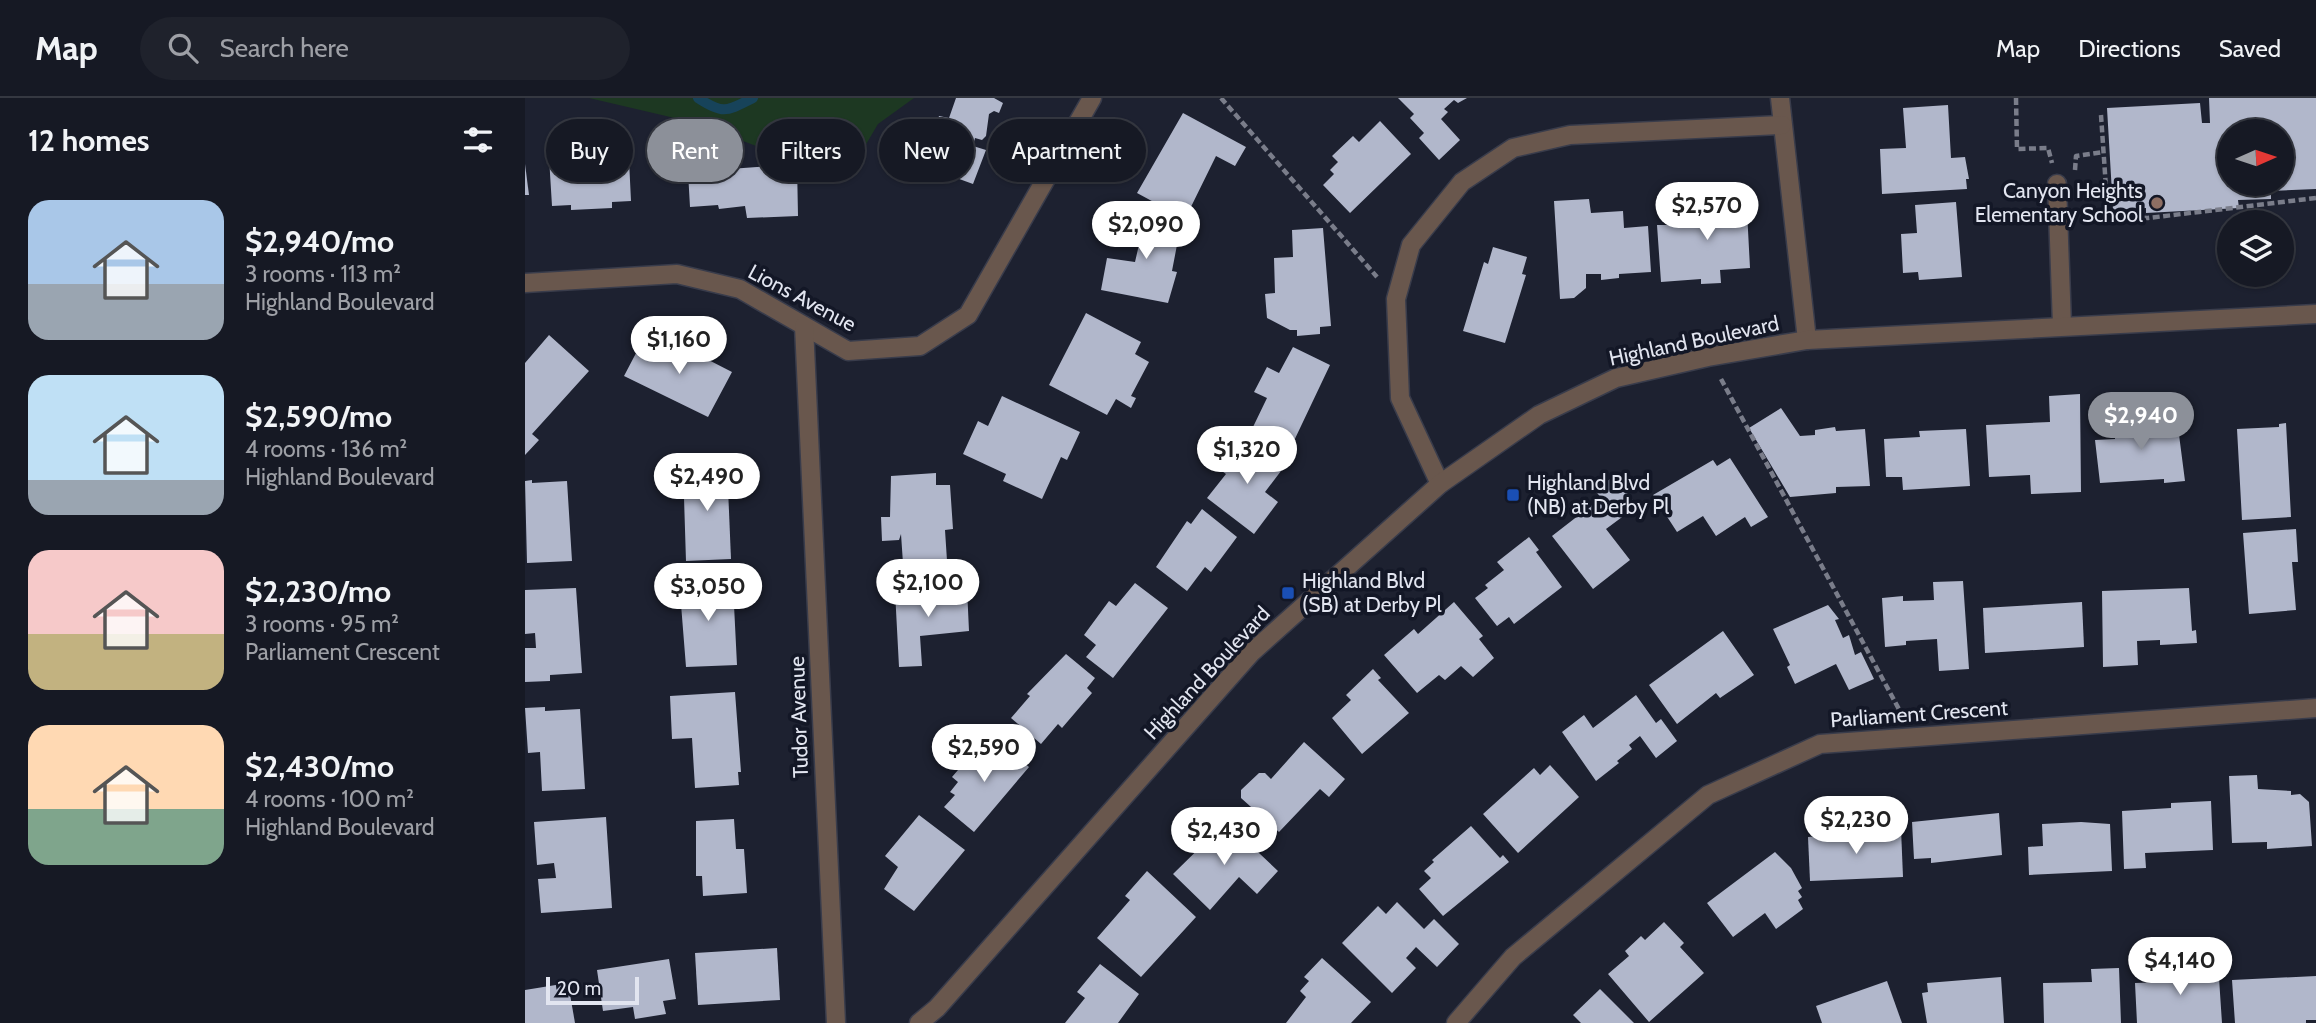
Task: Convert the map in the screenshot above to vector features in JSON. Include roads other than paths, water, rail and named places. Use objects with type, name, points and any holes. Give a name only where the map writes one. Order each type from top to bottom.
[{"type":"street","name":"Lions Avenue","points":[[525,283],[677,274],[740,289],[848,351],[920,346],[968,315],[1092,98]]},
{"type":"street","points":[[1780,98],[1807,340]]},
{"type":"street","points":[[1440,484],[1400,398],[1395,299],[1411,246],[1462,182],[1513,148],[1570,135],[1781,125]]},
{"type":"street","points":[[2057,184],[2062,325]]},
{"type":"street","name":"Highland Boulevard","points":[[919,1023],[946,998],[1251,653],[1440,484],[1539,415],[1616,378],[1708,357],[1807,340],[2316,314]]},
{"type":"street","name":"Tudor Avenue","points":[[804,326],[836,1023]]},
{"type":"street","name":"Parliament Crescent","points":[[1456,1023],[1513,957],[1708,796],[1820,744],[2316,708]]},
{"type":"waterway","points":[[698,98],[720,109],[731,108],[753,98]]},
{"type":"place","name":"Canyon Heights Elementary School","points":[[2157,203]]},
{"type":"place","name":"Highland Blvd (NB) at Derby Pl","points":[[1513,495]]},
{"type":"place","name":"Highland Blvd (SB) at Derby Pl","points":[[1288,593]]}]
